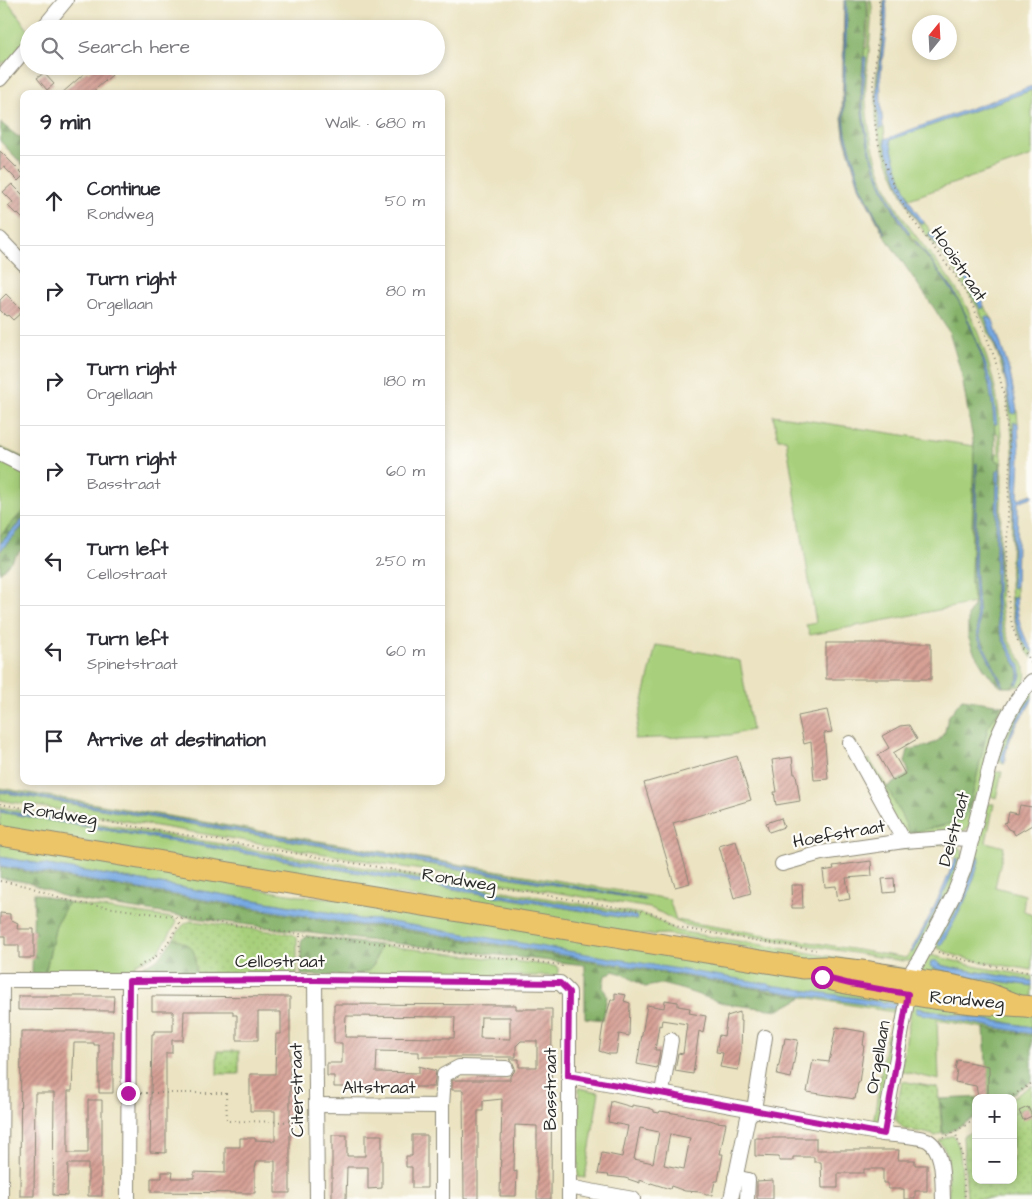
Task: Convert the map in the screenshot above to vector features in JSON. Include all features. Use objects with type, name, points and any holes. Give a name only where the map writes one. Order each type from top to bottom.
[{"type":"main road","name":"Rondweg","points":[[0,835],[802,968],[822,977],[850,984],[909,986],[960,1002],[1023,1006]]},
{"type":"street","points":[[49,20],[66,0]]},
{"type":"street","points":[[0,79],[20,56]]},
{"type":"street","points":[[0,239],[20,260]]},
{"type":"street","points":[[0,454],[20,464]]},
{"type":"street","name":"Delstraat","points":[[909,986],[912,969],[926,948],[953,896],[964,869],[997,738],[1019,696],[1032,681]]},
{"type":"street","name":"Hoefstraat","points":[[850,743],[904,841]]},
{"type":"street","name":"Hoefstraat","points":[[782,864],[821,853],[904,841],[946,838],[972,839]]},
{"type":"street","points":[[1,980],[1,1199]]},
{"type":"street","name":"Cellostraat","points":[[1,980],[315,980],[560,983]]},
{"type":"street","name":"Citerstraat","points":[[315,980],[317,1199]]},
{"type":"street","points":[[128,1199],[128,1093],[133,981]]},
{"type":"street","name":"Basstraat","points":[[560,983],[569,992],[569,1193]]},
{"type":"street","name":"Orgellaan","points":[[884,1134],[909,986]]},
{"type":"street","points":[[731,1199],[748,1117],[754,1110],[765,1037]]},
{"type":"street","points":[[662,1092],[671,1040]]},
{"type":"street","points":[[442,1199],[444,1075],[459,1068],[506,1068]]},
{"type":"street","points":[[568,1076],[884,1134],[925,1139],[932,1144],[940,1158],[943,1199]]},
{"type":"street","name":"Altstraat","points":[[316,1105],[442,1106]]},
{"type":"street","points":[[735,1177],[748,1180],[747,1199]]},
{"type":"street","points":[[569,1193],[634,1199]]},
{"type":"path","name":"Hooistraat","points":[[879,0],[879,31],[873,84],[875,123],[884,161],[894,187],[908,214],[955,275],[970,300],[995,359],[1004,395],[1010,456],[1007,543],[1009,610],[1018,641],[1032,663]]},
{"type":"path","name":"Rondweg","points":[[0,804],[635,910],[658,915],[676,926],[687,929],[820,951]]},
{"type":"path","points":[[0,881],[27,886],[84,904],[300,934],[562,965],[560,983]]},
{"type":"path","points":[[133,981],[140,964],[155,958],[183,918]]},
{"type":"path","points":[[299,980],[300,934]]},
{"type":"path","points":[[926,948],[972,962],[1032,973]]},
{"type":"path","points":[[1015,1094],[1032,1083]]},
{"type":"path","points":[[128,1093],[226,1093],[227,1121],[316,1123]]},
{"type":"path","points":[[932,1144],[972,1121]]},
{"type":"path","points":[[955,1131],[962,1154],[965,1199]]},
{"type":"green space","points":[[0,0],[7,0],[21,20],[20,50],[0,73],[0,68],[5,63],[4,61],[0,65]]},
{"type":"green space","points":[[844,0],[843,117],[845,135],[860,188],[885,233],[861,186],[846,133],[844,117],[846,0],[867,0],[867,26],[861,102],[867,142],[880,181],[896,216],[947,282],[960,303],[979,346],[989,381],[995,426],[996,460],[1000,462],[1000,468],[997,471],[995,600],[999,628],[1019,673],[1018,680],[1012,687],[1001,687],[993,680],[974,652],[968,636],[968,616],[974,603],[971,582],[974,446],[961,372],[949,332],[884,235],[860,189],[844,136],[842,118]],"holes":[[[977,464],[975,565],[980,639],[1004,686],[1002,686],[978,638],[973,565]]]},
{"type":"green space","points":[[869,0],[871,0],[872,7],[866,102],[874,151],[891,197],[899,211],[964,302],[984,349],[996,394],[1002,454],[1001,605],[1003,622],[1008,638],[1024,667],[1025,679],[1023,686],[1012,687],[1016,683],[1017,685],[1020,678],[1020,666],[1005,638],[997,603],[1000,462],[996,460],[996,453],[999,454],[998,433],[995,433],[994,424],[996,424],[993,389],[969,321],[953,289],[909,234],[892,204],[872,155],[863,104],[866,57],[864,57],[864,48],[867,48]]},
{"type":"green space","points":[[884,11],[884,22],[877,86],[877,97],[880,129],[884,127],[884,141],[887,152],[908,204],[920,223],[924,222],[934,235],[930,232],[929,236],[963,274],[982,309],[984,306],[993,320],[985,317],[1003,366],[1012,413],[1017,410],[1018,423],[1013,423],[1015,460],[1012,586],[1013,588],[1016,586],[1016,597],[1012,597],[1020,634],[1032,652],[1032,658],[1017,631],[1011,606],[1014,467],[1006,383],[998,355],[979,310],[956,272],[925,233],[911,212],[901,192],[879,134],[876,118],[876,79]]},
{"type":"green space","points":[[1032,90],[1032,156],[909,199],[895,162],[890,140]]},
{"type":"green space","points":[[1,123],[20,137],[20,162],[0,141]]},
{"type":"green space","points":[[773,415],[974,446],[971,582],[974,603],[810,635],[806,625],[816,623],[786,439],[778,439]]},
{"type":"green space","points":[[0,447],[20,456],[20,514],[0,536]]},
{"type":"green space","points":[[20,514],[20,522],[0,544],[0,536]]},
{"type":"green space","points":[[20,529],[20,551],[0,573],[0,551]]},
{"type":"green space","points":[[656,645],[740,661],[752,730],[730,735],[634,739]]},
{"type":"green space","points":[[1032,685],[1032,697],[1011,730],[1001,758],[1005,764],[1001,763],[996,756],[1004,729]]},
{"type":"green space","points":[[962,699],[1002,705],[988,727],[968,814],[962,821],[910,833],[887,787],[908,775],[905,762],[908,750],[927,746],[939,740],[945,731],[948,717]]},
{"type":"green space","points":[[1002,705],[1008,708],[971,825],[963,832],[911,838],[901,831],[864,763],[869,759],[887,787],[962,821],[968,814],[988,727]]},
{"type":"green space","points":[[995,772],[1002,772],[996,798],[988,793]]},
{"type":"green space","points":[[0,788],[669,899],[676,920],[906,958],[912,952],[943,895],[958,859],[955,858],[958,849],[947,843],[897,850],[897,846],[948,841],[954,843],[962,850],[963,857],[947,900],[918,956],[912,961],[903,961],[685,925],[650,908],[0,800],[0,792],[646,899],[460,866],[0,790]]},
{"type":"green space","points":[[994,804],[986,842],[1004,847],[995,887],[1025,895],[1023,910],[1032,915],[1032,970],[969,959],[934,946],[985,805]],"holes":[[[976,860],[963,904],[938,943],[956,912]]]},
{"type":"green space","points":[[0,807],[641,914],[654,918],[677,931],[906,969],[766,956],[749,948],[667,934],[641,935],[0,828],[0,812],[637,919],[636,916],[0,810]]},
{"type":"green space","points":[[0,841],[181,871],[228,884],[300,896],[351,899],[803,975],[902,997],[899,1013],[383,927],[359,927],[0,868],[0,866],[359,924],[356,917],[0,857]]},
{"type":"green space","points":[[0,868],[359,927],[383,927],[803,997],[779,1010],[726,1004],[661,984],[645,987],[623,974],[613,971],[605,976],[603,987],[607,996],[603,1020],[585,1018],[585,965],[357,939],[195,918],[84,901],[65,897],[26,882],[0,878]]},
{"type":"green space","points":[[34,893],[68,902],[56,925],[45,974],[32,974]]},
{"type":"green space","points":[[68,902],[172,918],[176,924],[159,951],[150,958],[136,964],[133,975],[45,974],[56,925]]},
{"type":"green space","points":[[192,921],[292,934],[297,939],[297,975],[196,973],[195,954],[191,948],[174,938],[184,925]]},
{"type":"green space","points":[[307,936],[379,945],[379,948],[374,964],[364,973],[336,976],[301,975],[301,943]]},
{"type":"green space","points":[[174,938],[191,948],[195,954],[196,973],[141,974],[142,966],[157,959]]},
{"type":"green space","points":[[379,945],[554,966],[559,970],[558,976],[356,975],[374,965]]},
{"type":"green space","points":[[931,955],[978,967],[1032,976],[1032,981],[954,968],[941,965],[937,961],[930,965],[947,972],[1032,986],[1032,1000],[917,976],[926,956]]},
{"type":"green space","points":[[913,998],[1032,1014],[1032,1027],[916,1008],[916,1013],[1032,1034],[1032,1036],[937,1020],[939,1080],[901,1071]]},
{"type":"green space","points":[[984,1028],[1032,1036],[1032,1081],[1012,1094],[988,1094]]},
{"type":"green space","points":[[887,1034],[895,1043],[881,1118],[873,1124]]},
{"type":"green space","points":[[217,1051],[239,1051],[239,1074],[217,1074]]},
{"type":"green space","points":[[902,1081],[938,1088],[942,1133],[936,1136],[904,1129],[895,1119]]},
{"type":"green space","points":[[1032,1085],[1032,1194],[1017,1180],[1017,1095]]},
{"type":"green space","points":[[579,1088],[599,1092],[585,1178],[578,1177]]},
{"type":"green space","points":[[972,1098],[972,1119],[943,1135],[940,1099]]},
{"type":"green space","points":[[1032,1105],[1032,1199],[967,1199],[963,1136],[972,1132],[972,1184],[1017,1184],[1017,1111]]},
{"type":"green space","points":[[953,1136],[959,1148],[963,1199],[949,1199],[947,1154],[939,1141]]},
{"type":"water","points":[[845,0],[847,5],[844,117],[846,133],[861,186],[885,234],[860,188],[845,135],[843,117]]},
{"type":"water","points":[[884,0],[886,0],[887,18],[881,80],[883,127],[880,129],[877,94],[884,31]]},
{"type":"water","points":[[864,57],[866,57],[863,103],[872,154],[892,204],[909,234],[891,206],[883,189],[866,137],[862,103]]},
{"type":"water","points":[[1032,86],[1032,90],[890,140],[899,173],[914,209],[924,222],[922,225],[916,218],[904,194],[888,153],[885,139]]},
{"type":"water","points":[[930,232],[961,266],[982,300],[984,306],[982,309],[963,274],[929,235]]},
{"type":"water","points":[[916,241],[953,290],[960,303],[943,277]]},
{"type":"water","points":[[963,308],[986,365],[993,389],[997,424],[994,424],[992,400],[984,366]]},
{"type":"water","points":[[985,317],[993,320],[1010,373],[1017,410],[1015,414],[1012,413],[1003,366]]},
{"type":"water","points":[[1014,422],[1018,423],[1020,458],[1018,499],[1032,494],[1032,497],[1018,502],[1016,586],[1013,588],[1015,460]]},
{"type":"water","points":[[976,463],[975,565],[980,638],[1004,687],[978,638],[973,565]]},
{"type":"water","points":[[1000,468],[997,598],[1003,633],[1020,667],[1020,679],[1017,685],[1019,673],[999,628],[995,600],[997,471]]},
{"type":"water","points":[[20,522],[20,529],[0,551],[0,544]]},
{"type":"water","points":[[1012,597],[1016,597],[1020,624],[1032,652],[1020,634]]},
{"type":"water","points":[[1032,697],[1031,703],[1012,735],[1006,752],[1005,762],[1003,762],[1001,758],[1010,734]]},
{"type":"water","points":[[0,790],[460,866],[646,899],[0,792]]},
{"type":"water","points":[[0,810],[636,916],[637,920],[0,812]]},
{"type":"water","points":[[0,857],[359,919],[380,920],[769,984],[771,986],[896,1004],[895,1009],[776,991],[383,925],[359,925],[0,866]]},
{"type":"water","points":[[980,857],[964,903],[940,946],[938,943],[956,912],[976,860]]},
{"type":"water","points":[[955,858],[958,859],[948,883],[912,953],[910,952],[935,906]]},
{"type":"water","points":[[931,961],[937,961],[941,965],[954,968],[1032,981],[1032,986],[947,972],[930,966]]},
{"type":"water","points":[[916,1008],[1032,1027],[1032,1034],[916,1013]]},
{"type":"building","points":[[46,75],[54,84],[47,90],[37,78]]},
{"type":"building","points":[[82,75],[112,75],[95,90],[66,90]]},
{"type":"building","points":[[0,151],[20,171],[20,179],[18,181],[4,167],[0,170]]},
{"type":"building","points":[[12,184],[20,192],[20,216],[8,206],[13,202],[3,192]]},
{"type":"building","points":[[6,294],[20,308],[20,314],[13,320],[8,315],[6,316],[0,310],[0,300]]},
{"type":"building","points":[[826,643],[931,643],[931,679],[826,679]]},
{"type":"building","points":[[827,710],[832,732],[824,733],[828,779],[814,780],[811,742],[804,744],[798,716]]},
{"type":"building","points":[[909,725],[917,739],[893,753],[905,774],[893,781],[878,755],[889,748],[882,736],[900,726]]},
{"type":"building","points":[[737,756],[751,800],[673,823],[690,883],[675,887],[644,783]]},
{"type":"building","points":[[792,757],[800,801],[776,805],[774,792],[777,792],[772,760]]},
{"type":"building","points":[[1020,805],[1032,807],[1032,825],[1015,835],[1004,823],[1007,822],[1009,812],[1018,814]]},
{"type":"building","points":[[781,818],[784,827],[769,832],[766,823]]},
{"type":"building","points":[[736,841],[751,893],[734,898],[719,846]]},
{"type":"building","points":[[871,861],[872,876],[846,878],[850,899],[838,901],[836,886],[825,887],[823,871],[834,869],[833,866]]},
{"type":"building","points":[[894,878],[895,892],[884,893],[882,879]]},
{"type":"building","points":[[791,885],[802,885],[803,908],[792,908]]},
{"type":"building","points":[[0,913],[10,914],[10,919],[18,923],[17,929],[34,929],[34,958],[19,958],[19,945],[5,945],[5,936],[0,936]]},
{"type":"building","points":[[615,993],[626,995],[624,1001],[630,1003],[629,1036],[619,1034],[616,1054],[609,1054],[599,1051],[603,1025],[611,1000],[615,1000]]},
{"type":"building","points":[[18,996],[114,996],[113,1011],[18,1010]]},
{"type":"building","points":[[152,996],[290,997],[290,1193],[275,1193],[275,1161],[257,1161],[255,1168],[255,1193],[151,1192],[151,1178],[162,1178],[162,1172],[173,1172],[172,1178],[194,1178],[194,1172],[225,1173],[225,1147],[240,1147],[240,1138],[275,1141],[275,1111],[250,1111],[250,1074],[275,1074],[276,1034],[281,1034],[281,1012],[258,1012],[258,1040],[237,1040],[237,1015],[233,1015],[233,1011],[184,1011],[183,1040],[172,1040],[172,1053],[166,1053],[166,1153],[150,1152],[152,1034],[154,1034],[154,1031],[173,1031],[173,1011],[152,1011]]},
{"type":"building","points":[[665,1000],[678,1002],[678,1006],[690,1008],[689,1013],[706,1016],[703,1033],[699,1031],[693,1074],[675,1071],[678,1053],[683,1054],[687,1024],[662,1020],[661,1026],[659,1025],[655,1050],[660,1050],[657,1068],[637,1064],[647,1005],[664,1008]]},
{"type":"building","points":[[334,1004],[516,1005],[516,1009],[552,1009],[551,1199],[537,1199],[537,1126],[515,1125],[514,1172],[517,1171],[516,1196],[500,1196],[502,1099],[483,1101],[483,1111],[478,1111],[478,1199],[464,1199],[463,1090],[452,1090],[452,1080],[510,1080],[510,1076],[515,1068],[510,1059],[519,1059],[519,1067],[537,1067],[537,1041],[521,1041],[516,1046],[516,1057],[419,1057],[419,1052],[377,1051],[376,1072],[419,1073],[419,1066],[436,1071],[434,1087],[334,1087],[334,1076],[327,1076],[327,1063],[342,1063],[342,1043],[334,1043]],"holes":[[[346,1016],[455,1017],[454,1038],[345,1037]],[[481,1017],[510,1017],[510,1039],[480,1038]]]},
{"type":"building","points":[[740,1012],[740,1021],[742,1021],[738,1070],[720,1067],[723,1053],[716,1052],[719,1035],[724,1036],[727,1016]]},
{"type":"building","points":[[836,1027],[865,1032],[859,1083],[855,1099],[807,1092],[813,1060],[829,1062]]},
{"type":"building","points":[[21,1031],[113,1031],[113,1093],[99,1093],[99,1045],[94,1045],[94,1043],[74,1043],[72,1091],[68,1091],[68,1153],[88,1153],[88,1100],[102,1100],[102,1196],[88,1196],[88,1164],[68,1164],[67,1196],[53,1195],[54,1093],[35,1093],[34,1196],[20,1196]]},
{"type":"building","points":[[785,1038],[798,1040],[791,1078],[777,1075]]},
{"type":"building","points":[[957,1060],[989,1066],[988,1094],[977,1094],[976,1086],[955,1082],[957,1070],[955,1070]]},
{"type":"building","points":[[611,1101],[632,1107],[632,1105],[649,1108],[659,1113],[660,1111],[726,1123],[720,1154],[723,1154],[718,1181],[715,1181],[712,1195],[685,1191],[671,1186],[670,1189],[640,1180],[640,1183],[625,1178],[598,1174],[602,1153],[622,1157],[628,1126],[608,1122]],"holes":[[[640,1128],[659,1132],[653,1163],[634,1159]],[[670,1134],[690,1138],[684,1169],[664,1165]]]},
{"type":"building","points":[[1028,1107],[1032,1116],[1023,1120],[1019,1111]]},
{"type":"building","points":[[332,1135],[347,1135],[347,1156],[365,1156],[365,1135],[382,1135],[382,1188],[368,1189],[368,1167],[347,1167],[346,1199],[332,1199]]},
{"type":"building","points":[[412,1135],[427,1135],[427,1188],[412,1188],[412,1167],[406,1167],[406,1156],[412,1156]]},
{"type":"building","points":[[755,1138],[816,1138],[816,1150],[899,1150],[898,1160],[915,1160],[915,1165],[927,1165],[927,1191],[915,1191],[915,1199],[904,1199],[904,1189],[888,1189],[888,1183],[883,1183],[883,1169],[864,1169],[864,1173],[838,1173],[838,1188],[822,1188],[821,1162],[814,1162],[814,1157],[793,1157],[793,1161],[779,1161],[779,1157],[755,1156]]},
{"type":"building","points":[[773,1180],[773,1199],[757,1199],[757,1181]]},
{"type":"route","points":[[128,1093],[129,981],[315,980],[560,983],[569,992],[568,1076],[884,1134],[908,994],[822,977]]}]
